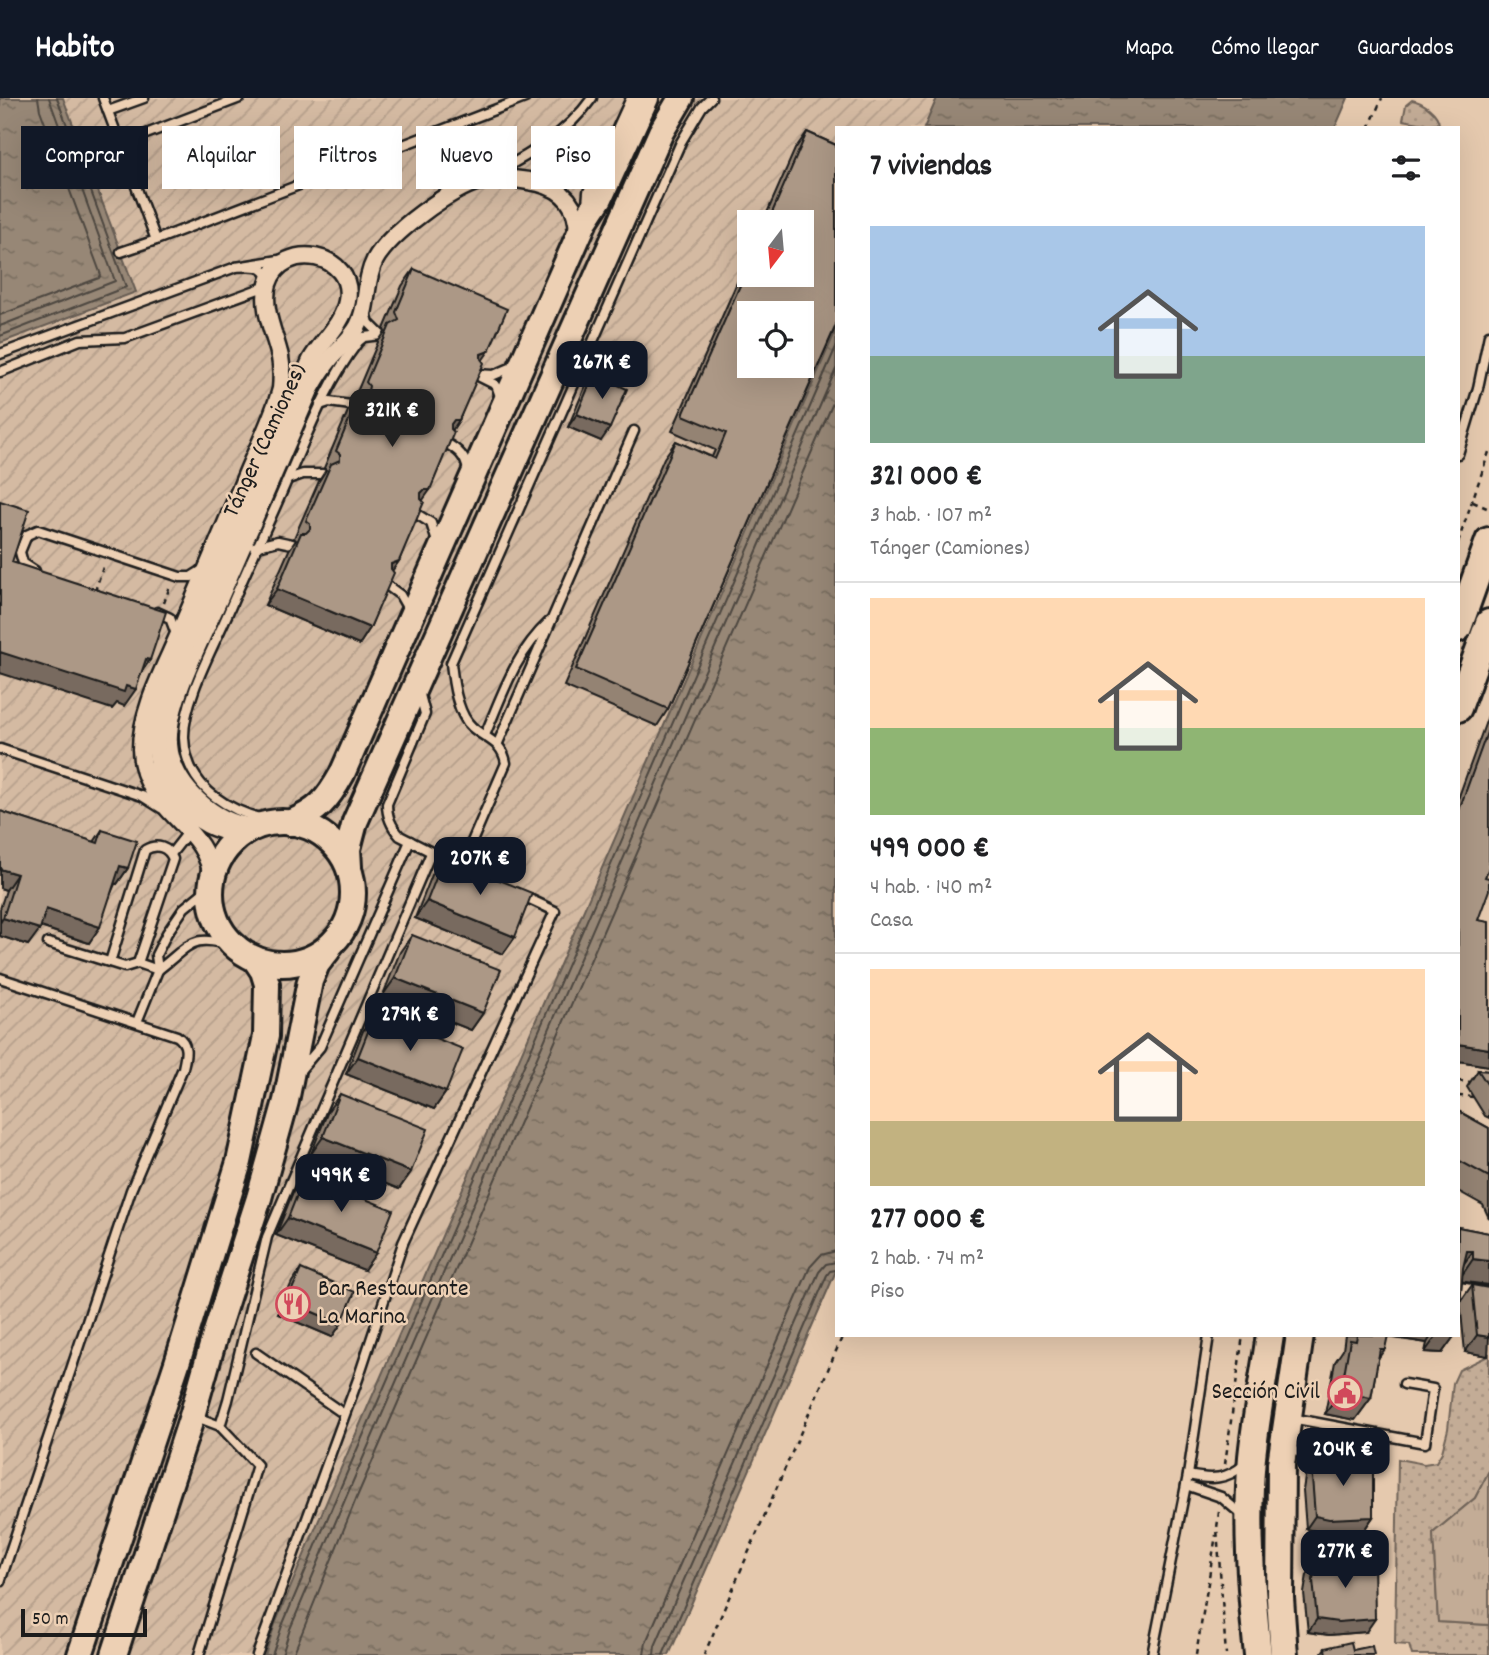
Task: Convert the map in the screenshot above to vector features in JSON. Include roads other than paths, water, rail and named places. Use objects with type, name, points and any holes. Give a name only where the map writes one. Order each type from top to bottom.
[{"type":"highway","points":[[1460,623],[1489,543]]},
{"type":"highway","points":[[1460,703],[1489,623]]},
{"type":"highway","points":[[1258,1655],[1249,1525],[1252,1453],[1270,1337]]},
{"type":"highway","points":[[1284,1655],[1280,1598],[1283,1450],[1300,1337]]},
{"type":"main road","points":[[79,1655],[177,1363],[239,1162],[266,1037],[267,984],[263,971],[219,925],[213,911],[211,883],[218,859],[225,849],[266,826],[316,810],[331,795],[581,230],[600,198],[646,98]]},
{"type":"main road","points":[[114,1655],[259,1198],[289,1083],[310,981],[317,964],[345,930],[350,918],[354,893],[348,849],[355,822],[655,145],[670,112],[681,98]]},
{"type":"main road","points":[[266,826],[301,824],[325,836],[335,845],[349,867]]},
{"type":"main road","points":[[246,953],[280,965],[293,965],[317,957],[328,950]]},
{"type":"street","points":[[517,180],[543,184],[572,203],[578,214],[581,230]]},
{"type":"street","name":"Tánger (Camiones)","points":[[266,826],[242,826],[227,820],[194,797],[172,762],[170,725],[184,681],[310,390],[320,373],[358,326],[370,272],[390,239],[442,201],[464,189]]},
{"type":"street","points":[[211,883],[208,855],[151,788],[142,762],[141,747],[148,713],[175,642],[281,389],[280,358],[267,307],[268,283],[275,270],[288,259],[312,256],[333,264],[346,281],[347,302],[342,317],[318,348],[305,373],[177,664],[156,733],[159,766],[165,782],[198,819],[211,827],[232,833],[266,826]]},
{"type":"street","points":[[1460,1290],[1489,1296]]},
{"type":"lane","points":[[103,98],[113,126]]},
{"type":"lane","points":[[108,111],[144,98]]},
{"type":"lane","points":[[148,133],[240,98]]},
{"type":"lane","points":[[121,253],[525,98]]},
{"type":"lane","name":"Tánger (Camiones)","points":[[517,162],[562,130],[592,98]]},
{"type":"lane","points":[[581,230],[588,192],[631,98]]},
{"type":"lane","points":[[461,867],[506,763],[498,743],[471,727],[462,713],[451,663],[681,142],[702,107],[711,98]]},
{"type":"lane","points":[[137,189],[156,240]]},
{"type":"lane","points":[[0,354],[236,267],[288,259]]},
{"type":"lane","points":[[0,372],[80,340],[125,338],[268,283],[267,274],[258,267],[236,267]]},
{"type":"lane","points":[[266,826],[234,810],[205,789],[192,770],[184,737],[188,708],[332,379],[364,337],[381,335],[369,323],[365,299]]},
{"type":"lane","points":[[347,356],[358,326]]},
{"type":"lane","points":[[1460,447],[1478,388],[1489,335]]},
{"type":"lane","points":[[502,409],[496,385],[475,374],[494,375],[508,371],[524,360]]},
{"type":"lane","points":[[320,405],[329,402],[351,405]]},
{"type":"lane","points":[[498,743],[634,431]]},
{"type":"lane","points":[[445,443],[457,449],[467,464],[470,484]]},
{"type":"lane","points":[[288,480],[303,474],[322,474]]},
{"type":"lane","points":[[415,513],[431,523],[437,535],[438,557]]},
{"type":"lane","points":[[44,574],[26,567],[21,558],[24,540],[32,532],[45,531],[185,578],[197,575],[209,565]]},
{"type":"lane","points":[[240,553],[278,541],[292,544]]},
{"type":"lane","points":[[385,584],[406,601],[409,623]]},
{"type":"lane","points":[[148,609],[170,618],[175,627],[175,642]]},
{"type":"lane","points":[[485,735],[517,660],[534,636],[551,620]]},
{"type":"lane","points":[[417,680],[425,714],[387,804],[387,813],[394,829],[410,841],[472,872]]},
{"type":"lane","points":[[0,749],[142,796],[171,814]]},
{"type":"lane","points":[[171,854],[189,831]]},
{"type":"lane","points":[[289,1083],[311,1061],[320,1046],[410,841]]},
{"type":"lane","points":[[110,962],[145,850],[162,847],[173,859],[138,963]]},
{"type":"lane","points":[[220,1426],[267,1237],[431,853]]},
{"type":"lane","points":[[158,970],[156,955],[167,933],[184,908],[211,883]]},
{"type":"lane","points":[[257,1655],[358,1379],[403,1243],[555,911],[519,894]]},
{"type":"lane","points":[[137,1022],[158,970],[190,944],[212,940],[246,953]]},
{"type":"lane","points":[[48,943],[125,967],[138,963],[158,970]]},
{"type":"lane","points":[[0,978],[137,1022],[181,1039],[186,1049],[183,1068],[131,1189],[0,1582]]},
{"type":"lane","points":[[1153,1655],[1188,1475],[1209,1337]]},
{"type":"lane","points":[[256,1353],[344,1414]]},
{"type":"lane","points":[[1288,1417],[1425,1443],[1433,1389],[1404,1384]]},
{"type":"lane","points":[[192,1416],[220,1426],[257,1465],[199,1655]]},
{"type":"lane","points":[[1283,1450],[1341,1460]]},
{"type":"lane","points":[[1188,1475],[1223,1478],[1244,1466],[1252,1453]]},
{"type":"lane","points":[[1186,1485],[1221,1497],[1236,1508],[1249,1525]]},
{"type":"water","points":[[0,98],[63,98],[74,126],[21,126],[21,189],[97,189],[136,292],[0,343]]},
{"type":"water","points":[[937,98],[1348,98],[1336,126],[925,126]]},
{"type":"water","points":[[835,332],[835,1273],[669,1655],[265,1655],[275,1624]]},
{"type":"place","name":"Bar Restaurante La Marina","points":[[293,1304]]},
{"type":"place","name":"Sección Civil","points":[[1345,1393]]}]
